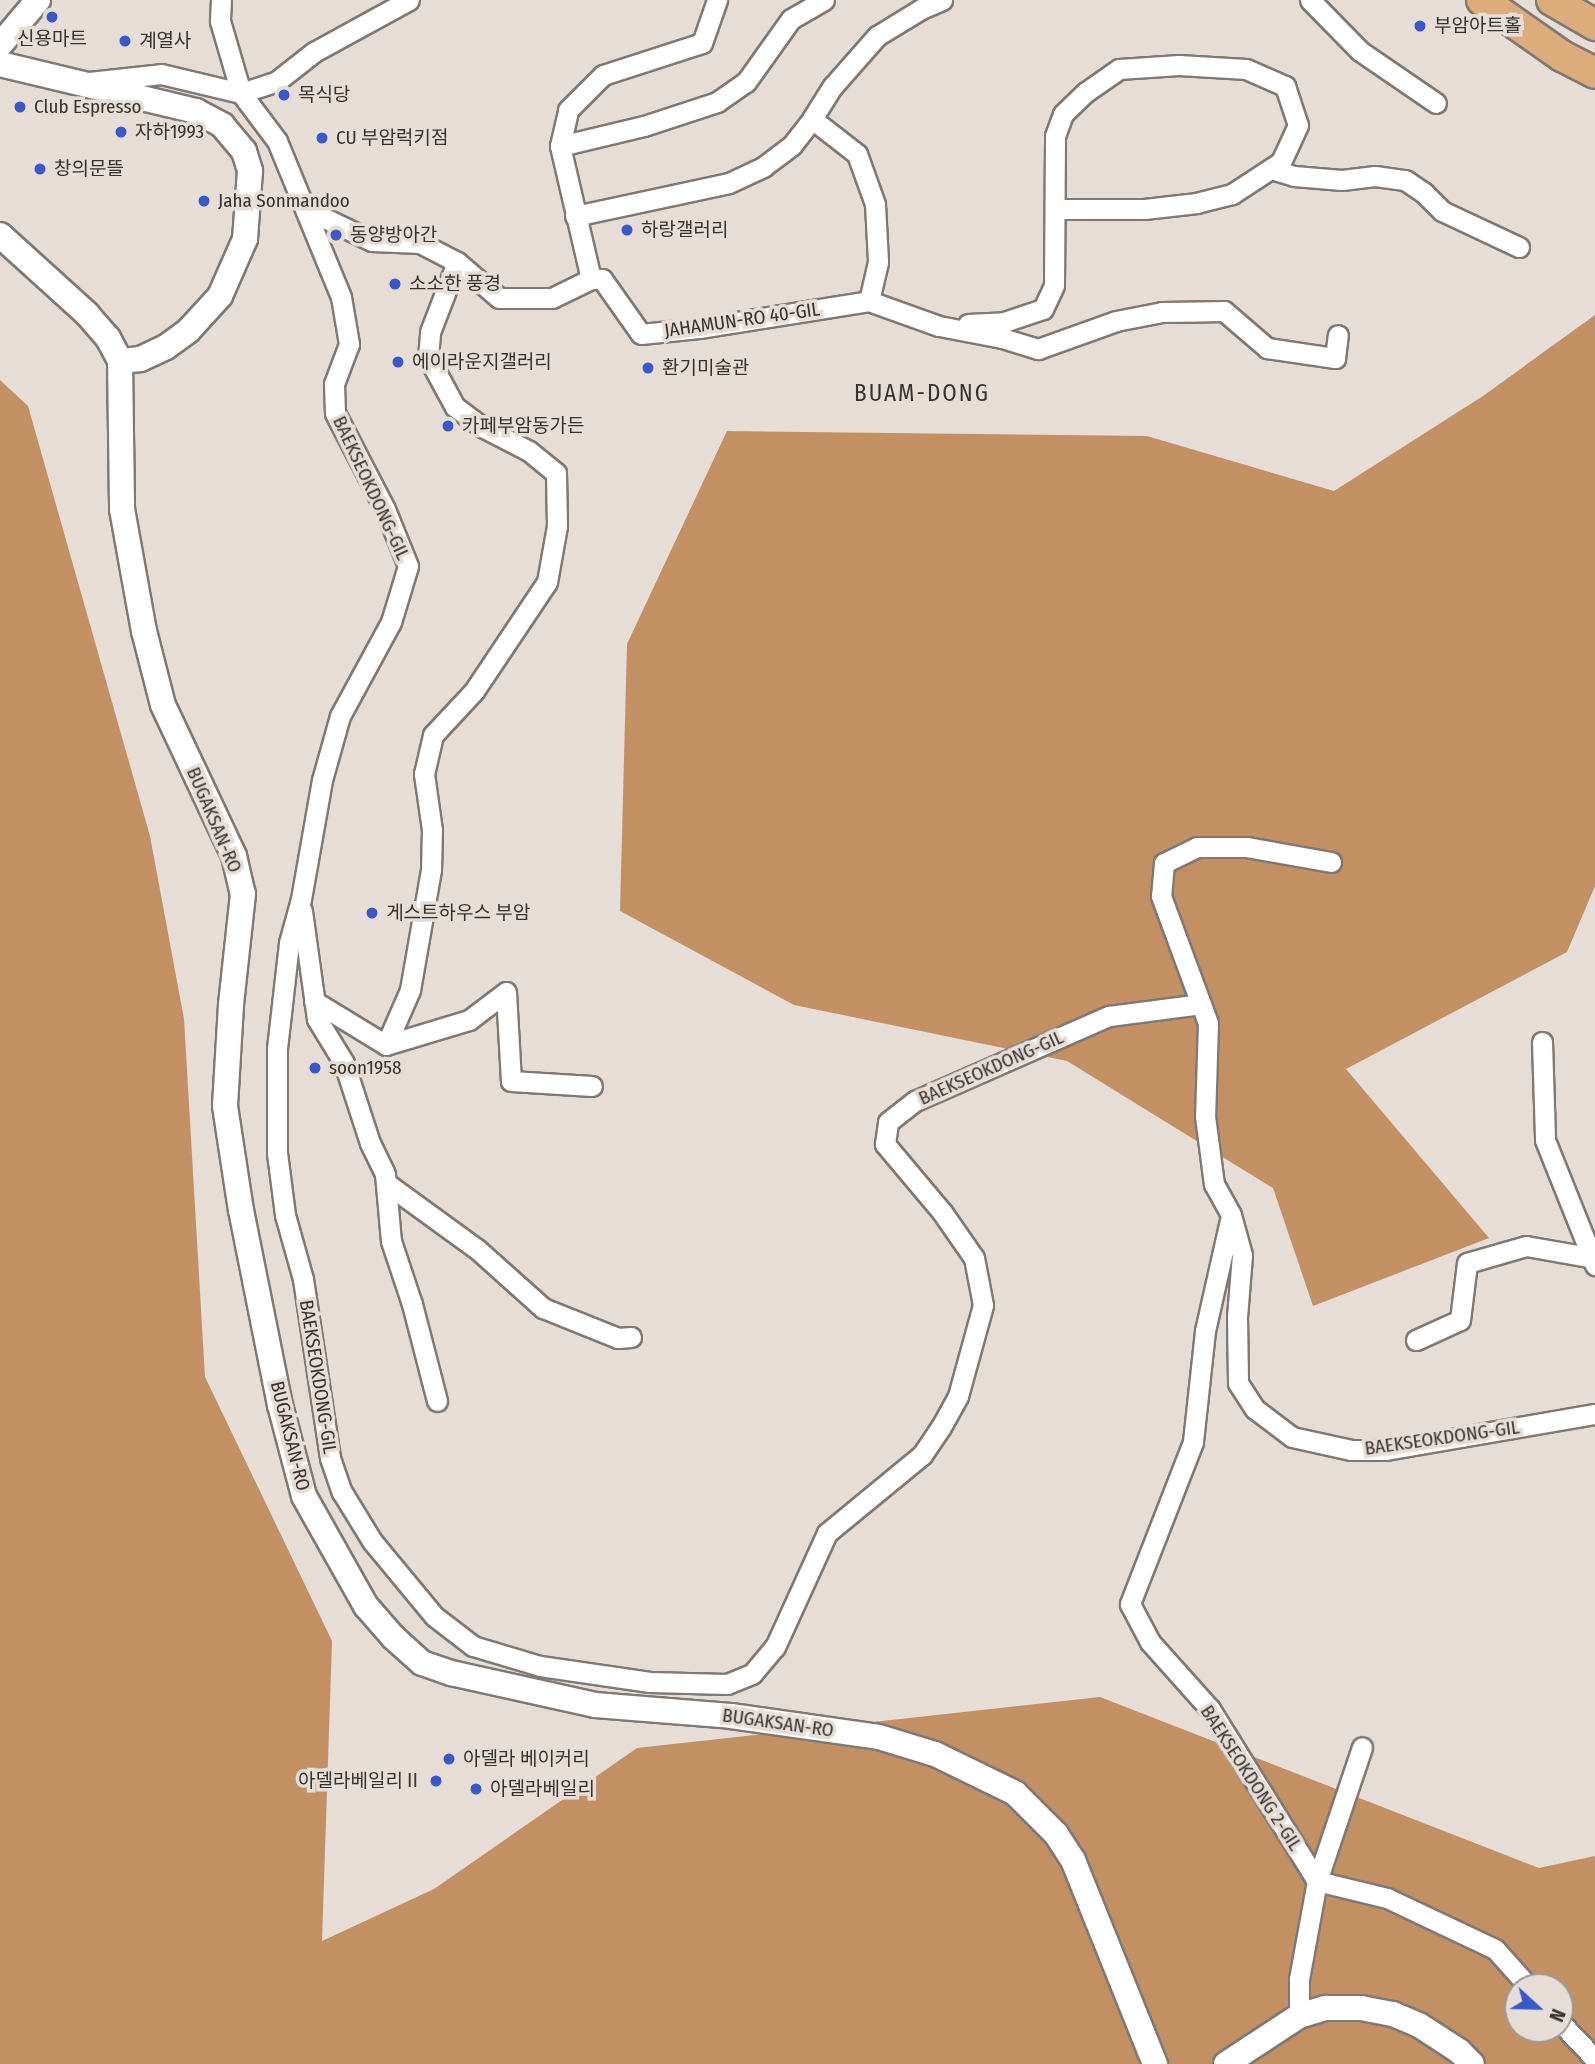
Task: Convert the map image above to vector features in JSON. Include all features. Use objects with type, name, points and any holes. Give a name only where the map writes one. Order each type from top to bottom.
[{"type":"main road","points":[[1482,0],[1562,56],[1595,72]]},
{"type":"main road","points":[[1552,0],[1595,25]]},
{"type":"street","points":[[0,46],[38,0]]},
{"type":"street","points":[[220,0],[220,21],[241,93]]},
{"type":"street","points":[[84,83],[161,74],[241,93],[277,81],[314,52],[409,0]]},
{"type":"street","points":[[306,209],[372,241],[420,243],[457,262],[499,298],[552,298],[591,279],[560,146],[568,110],[603,75],[702,43],[717,0]]},
{"type":"street","points":[[560,146],[644,126],[717,102],[746,82],[791,19],[824,0]]},
{"type":"street","points":[[575,216],[729,183],[763,167],[792,145],[833,86],[877,36],[921,9],[942,0]]},
{"type":"street","points":[[1310,0],[1360,51],[1436,103]]},
{"type":"street","points":[[0,64],[196,111],[222,125],[244,151],[250,171],[245,239],[220,296],[188,331],[166,347],[140,359],[120,361],[108,338],[87,314],[0,235]]},
{"type":"street","name":"JAHAMUN-RO 40-GIL","points":[[939,326],[1004,322],[1043,309],[1054,285],[1055,136],[1063,114],[1086,92],[1119,69],[1179,65],[1246,69],[1285,86],[1298,125],[1282,162],[1232,194],[1197,203],[1144,209],[1055,209]]},
{"type":"street","name":"BAEKSEOKDONG-GIL","points":[[241,93],[277,141],[341,297],[349,344],[334,384],[335,413],[384,509],[408,566],[391,622],[340,716],[321,780],[301,899],[289,943],[277,1049],[276,1153],[285,1215],[303,1279],[330,1458],[342,1492],[372,1541],[434,1616],[473,1646],[540,1666],[650,1682],[727,1684],[752,1674],[775,1647],[827,1533],[922,1455],[958,1396],[983,1304],[974,1258],[942,1212],[885,1144],[888,1122],[915,1101],[1108,1016],[1201,1004]]},
{"type":"street","points":[[812,119],[857,154],[875,204],[878,262],[869,301]]},
{"type":"street","points":[[1271,169],[1294,176],[1342,180],[1375,176],[1405,180],[1423,192],[1442,211],[1519,247]]},
{"type":"street","points":[[386,1045],[410,990],[431,870],[432,830],[424,774],[433,735],[474,691],[547,582],[557,526],[556,474],[528,451],[482,427],[455,407],[428,357],[430,332],[457,262]]},
{"type":"street","name":"JAHAMUN-RO 40-GIL","points":[[591,279],[601,279],[641,334],[699,328],[869,301],[939,326],[1002,338],[1038,349],[1116,321],[1162,312],[1224,311],[1267,348],[1335,358],[1338,335]]},
{"type":"street","name":"BUGAKSAN-RO","points":[[120,361],[122,509],[144,631],[163,705],[234,856],[243,894],[231,1005],[225,1106],[241,1210],[280,1405],[304,1496],[366,1606],[393,1637],[422,1663],[505,1686],[595,1705],[730,1716],[879,1737],[934,1754],[1015,1793],[1056,1833],[1073,1860],[1155,2064]]},
{"type":"street","name":"BAEKSEOKDONG-GIL","points":[[1331,862],[1234,847],[1198,847],[1164,863],[1161,896],[1208,1023],[1205,1116],[1214,1184],[1231,1215],[1241,1255],[1237,1317],[1238,1383],[1255,1409],[1292,1437],[1351,1450],[1386,1450],[1595,1414]]},
{"type":"street","points":[[301,899],[317,1019],[344,1063],[386,1183],[391,1241],[412,1304],[437,1401]]},
{"type":"street","points":[[314,1001],[386,1045],[468,1020],[506,992],[511,1081],[592,1086]]},
{"type":"street","points":[[1542,1042],[1545,1140],[1594,1261]]},
{"type":"street","points":[[386,1183],[477,1249],[543,1308],[618,1338],[631,1336]]},
{"type":"street","name":"BAEKSEOKDONG 2-GIL","points":[[1231,1215],[1205,1331],[1193,1442],[1130,1604],[1150,1643],[1210,1709],[1317,1881]]},
{"type":"street","points":[[1416,1340],[1460,1320],[1467,1263],[1526,1246],[1594,1261]]},
{"type":"street","points":[[1299,2016],[1298,1979],[1317,1881],[1362,1747]]},
{"type":"street","points":[[1317,1881],[1387,1898],[1495,1949],[1516,1973]]},
{"type":"street","points":[[1233,2059],[1299,2016],[1326,2008],[1361,2008],[1394,2014],[1442,2039],[1472,2064]]},
{"type":"street","points":[[1574,2037],[1595,2059]]},
{"type":"shaded area","points":[[1595,315],[1595,886],[1567,952],[1346,1069],[1489,1238],[1313,1306],[1273,1188],[1067,1061],[794,1005],[620,911],[627,644],[727,431],[1147,436],[1334,491],[1483,396]]},
{"type":"shaded area","points":[[0,380],[28,406],[150,836],[184,1019],[205,1377],[332,1641],[322,1941],[434,1889],[637,1748],[1100,1697],[1539,1868],[1595,1856],[1595,2064],[0,2064]]},
{"type":"place","name":"신용마트","points":[[52,17]]},
{"type":"place","name":"부암아트홀","points":[[1420,26]]},
{"type":"place","name":"계열사","points":[[125,41]]},
{"type":"place","name":"목식당","points":[[284,95]]},
{"type":"place","name":"Club Espresso","points":[[20,107]]},
{"type":"place","name":"자하1993","points":[[121,132]]},
{"type":"place","name":"CU 부암럭키점","points":[[322,138]]},
{"type":"place","name":"창의문뜰","points":[[40,169]]},
{"type":"place","name":"Jaha Sonmandoo","points":[[204,201]]},
{"type":"place","name":"하랑갤러리","points":[[627,230]]},
{"type":"place","name":"동양방아간","points":[[336,235]]},
{"type":"place","name":"소소한 풍경","points":[[395,284]]},
{"type":"place","name":"에이라운지갤러리","points":[[398,362]]},
{"type":"place","name":"환기미술관","points":[[648,368]]},
{"type":"place","name":"카페부암동가든","points":[[448,426]]},
{"type":"place","name":"게스트하우스 부암","points":[[372,913]]},
{"type":"place","name":"soon1958","points":[[315,1068]]},
{"type":"place","name":"아델라 베이커리","points":[[449,1759]]},
{"type":"place","name":"아델라베일리Ⅱ","points":[[436,1781]]},
{"type":"place","name":"아델라베일리","points":[[476,1789]]},
{"type":"district","name":"BUAM-DONG","points":[[922,393]]}]
